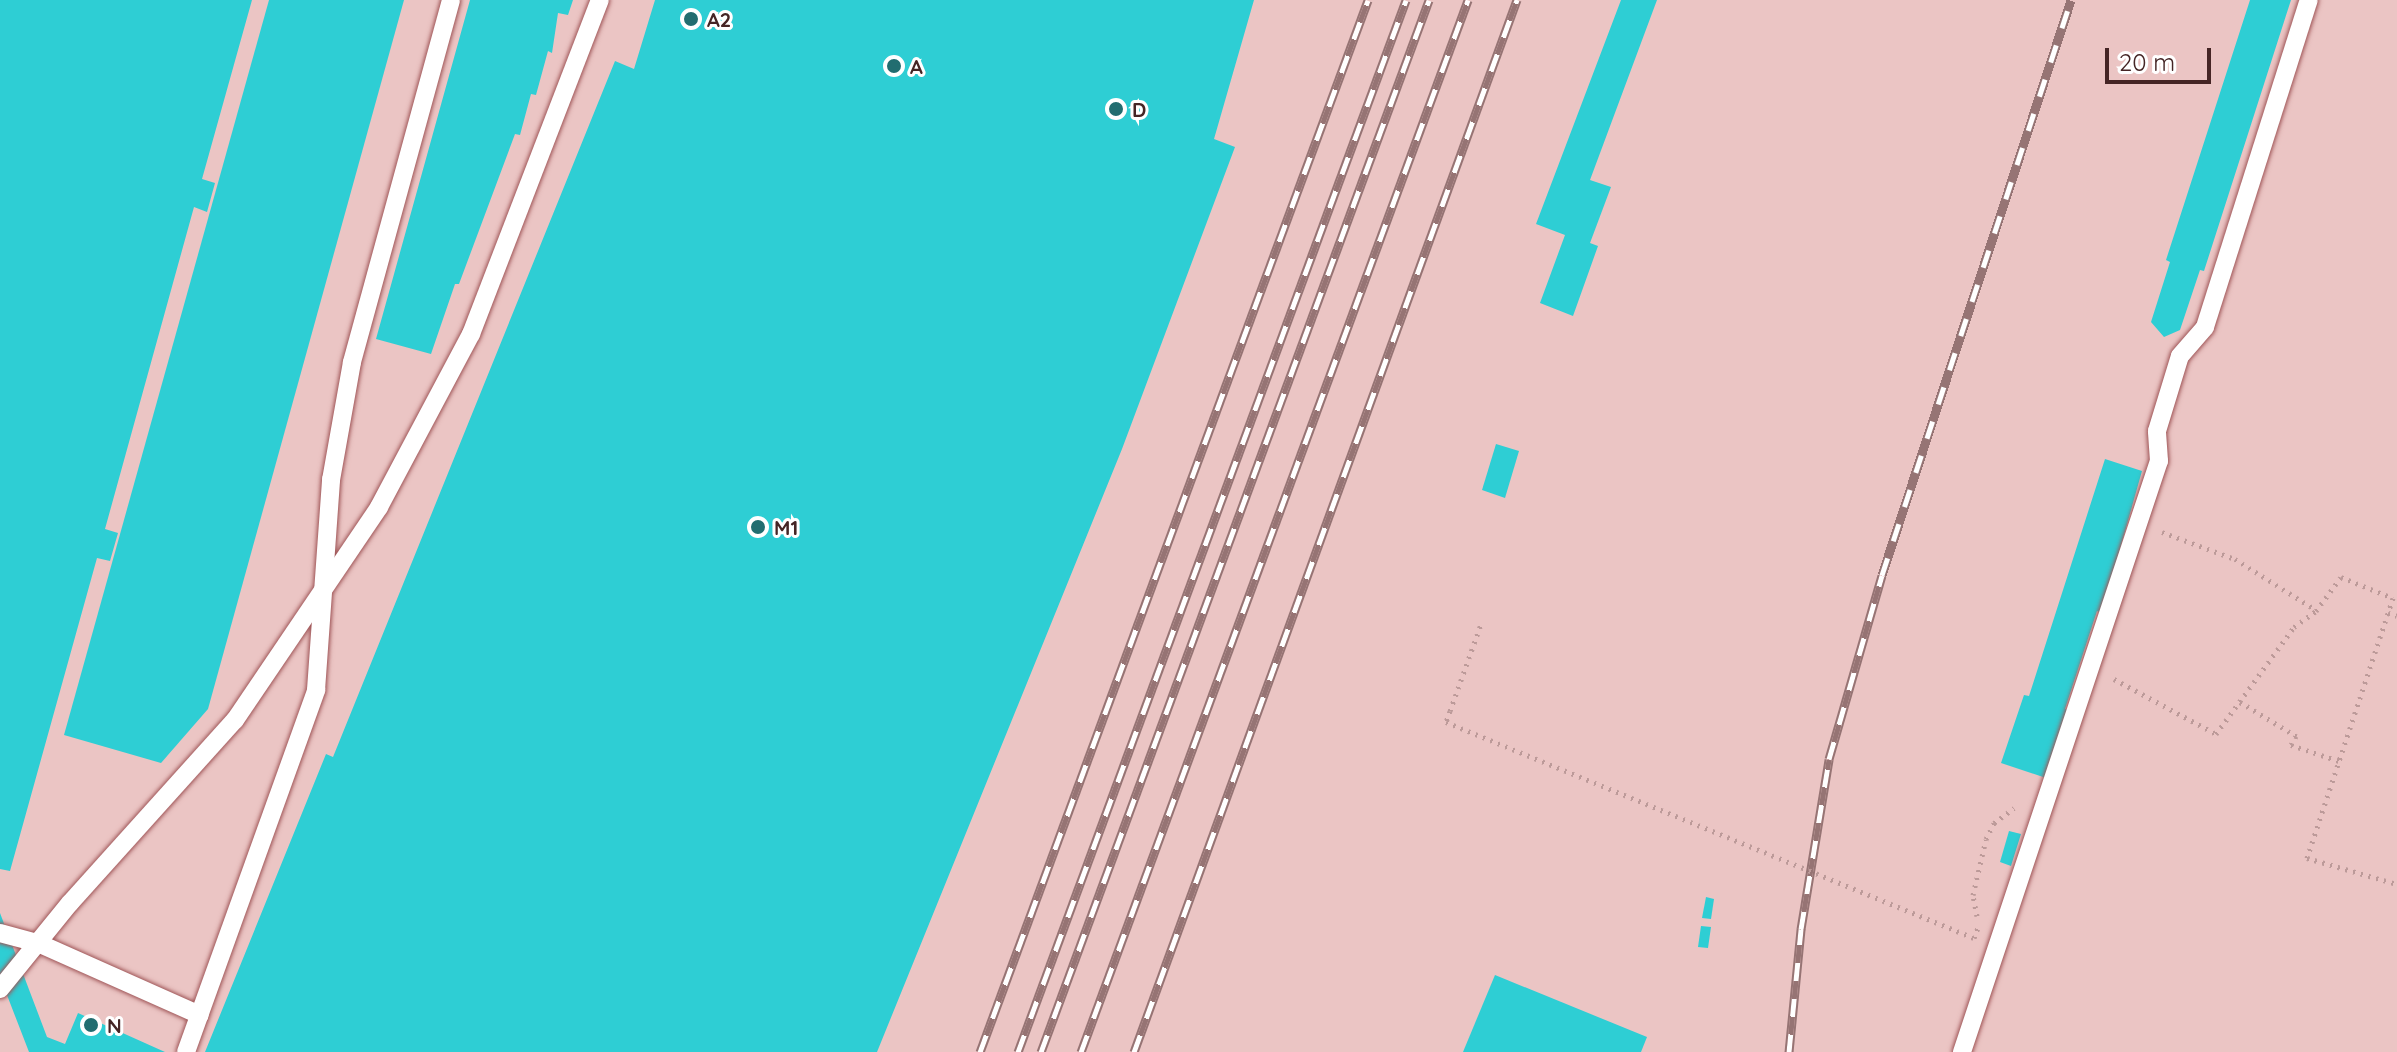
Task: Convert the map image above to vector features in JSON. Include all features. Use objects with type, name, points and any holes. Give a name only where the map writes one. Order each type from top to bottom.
[{"type":"lane","points":[[186,1052],[316,690],[331,480],[352,362],[451,0]]},
{"type":"lane","points":[[0,989],[235,720],[379,507],[471,334],[600,0]]},
{"type":"lane","points":[[1962,1052],[2159,461],[2157,431],[2180,356],[2205,327],[2309,0]]},
{"type":"lane","points":[[0,933],[38,943],[200,1015]]},
{"type":"path","points":[[2139,523],[2235,559],[2316,611]]},
{"type":"path","points":[[2089,671],[2137,688],[2216,734],[2294,627],[2316,611],[2341,577],[2393,598],[2307,858],[2397,884]]},
{"type":"path","points":[[2388,613],[2397,616]]},
{"type":"path","points":[[1481,624],[1446,722],[1974,938],[1979,925]]},
{"type":"path","points":[[2240,702],[2296,736],[2291,745],[2339,761]]},
{"type":"path","points":[[1974,901],[1986,839]]},
{"type":"shaded area","points":[[0,0],[2397,0],[2397,1052],[0,1052]]},
{"type":"building","points":[[0,0],[252,0],[202,179],[215,183],[207,212],[194,207],[105,529],[118,533],[110,561],[97,558],[10,871],[0,869]]},
{"type":"building","points":[[269,0],[404,0],[208,709],[161,763],[64,735]]},
{"type":"building","points":[[470,0],[573,0],[568,15],[558,13],[552,53],[548,51],[536,95],[531,94],[520,135],[515,134],[459,284],[455,284],[431,354],[376,339]]},
{"type":"building","name":"M1","points":[[655,0],[1254,0],[1214,139],[1235,147],[1122,449],[877,1052],[205,1052],[326,754],[333,757],[615,61],[634,69]]},
{"type":"building","points":[[1621,0],[1657,0],[1590,180],[1611,187],[1590,243],[1598,246],[1573,316],[1540,303],[1565,235],[1536,224]]},
{"type":"building","points":[[2250,0],[2291,0],[2204,271],[2200,270],[2180,330],[2164,337],[2151,322],[2170,262],[2166,260]]},
{"type":"building","points":[[1496,444],[1519,451],[1505,498],[1482,490]]},
{"type":"building","points":[[2105,459],[2142,471],[2102,613],[2097,611],[2065,709],[2071,711],[2049,779],[2001,763],[2024,695],[2029,696]]},
{"type":"building","points":[[2009,831],[2021,834],[2011,866],[2000,862]]},
{"type":"building","points":[[1706,897],[1714,899],[1711,919],[1702,918]]},
{"type":"building","points":[[0,913],[47,1037],[65,1044],[78,1013],[165,1052],[29,1052],[0,977]]},
{"type":"building","points":[[1701,926],[1711,927],[1708,948],[1698,947]]},
{"type":"building","points":[[1495,975],[1647,1037],[1641,1052],[1463,1052]]},
{"type":"railway","points":[[980,1052],[1368,0]]},
{"type":"railway","points":[[1018,1052],[1406,0]]},
{"type":"railway","points":[[1041,1052],[1429,0]]},
{"type":"railway","points":[[1081,1052],[1468,0]]},
{"type":"railway","points":[[1134,1052],[1517,0]]},
{"type":"railway","points":[[1789,1052],[1801,929],[1829,759],[1882,575],[2071,0]]},
{"type":"place","name":"A2","points":[[691,19]]},
{"type":"place","name":"A","points":[[894,66]]},
{"type":"place","name":"D","points":[[1116,109]]},
{"type":"place","name":"M1","points":[[758,527]]},
{"type":"place","name":"N","points":[[91,1025]]}]
